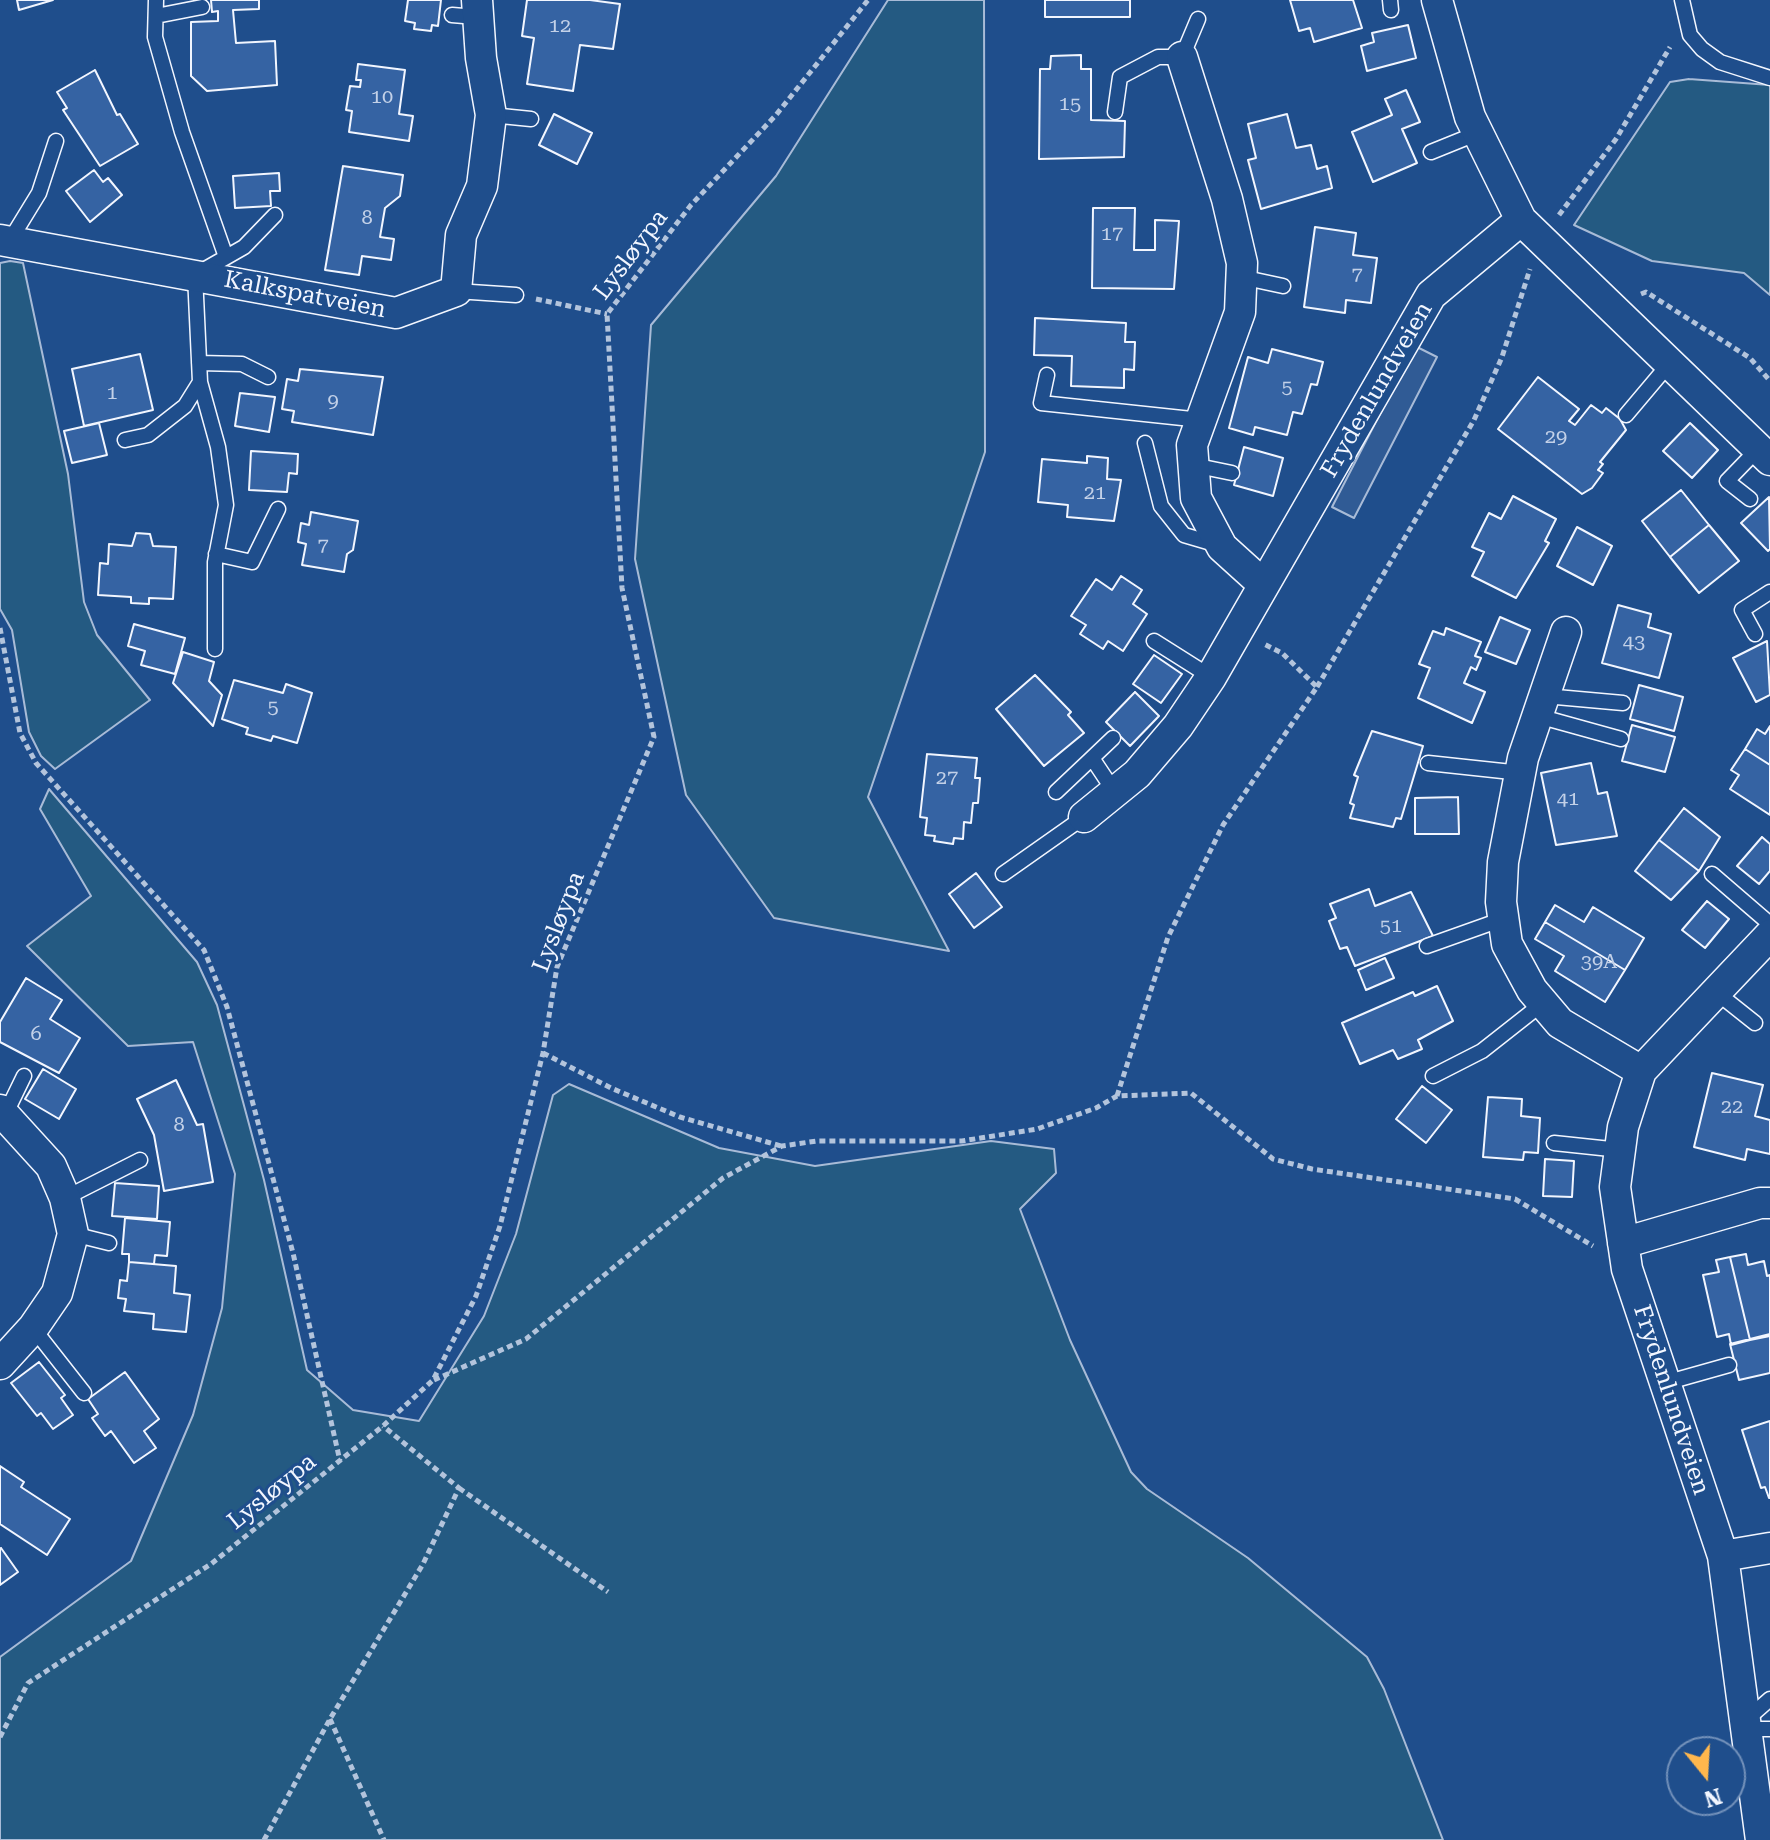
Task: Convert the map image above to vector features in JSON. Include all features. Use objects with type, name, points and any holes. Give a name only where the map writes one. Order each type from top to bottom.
[{"type":"street","points":[[1437,0],[1478,133],[1530,230],[1764,455]]},
{"type":"street","points":[[456,291],[461,235],[482,186],[491,115],[469,10]]},
{"type":"street","points":[[1182,57],[1227,199],[1242,263],[1240,312],[1192,445],[1196,498],[1222,547],[1264,585]]},
{"type":"street","name":"Frydenlundveien","points":[[1084,817],[1137,774],[1168,738],[1211,677],[1431,295],[1530,230]]},
{"type":"street","name":"Kalkspatveien","points":[[5,241],[396,313],[456,291]]},
{"type":"street","points":[[1566,632],[1521,773],[1503,862],[1503,919],[1507,944],[1543,1003],[1560,1023],[1641,1071]]},
{"type":"street","name":"Frydenlundveien","points":[[1761,1840],[1754,1726],[1723,1556],[1625,1256],[1615,1187],[1623,1127],[1641,1071],[1770,935]]},
{"type":"street","points":[[0,1364],[33,1328],[57,1293],[73,1234],[65,1198],[51,1166],[3,1111]]},
{"type":"street","points":[[1625,1256],[1760,1203],[1770,1203]]},
{"type":"street","points":[[1723,1556],[1770,1548]]},
{"type":"lane","points":[[156,0],[155,37],[182,132],[226,257]]},
{"type":"lane","points":[[1682,0],[1690,35],[1702,49],[1720,62],[1770,78]]},
{"type":"lane","points":[[156,16],[202,7]]},
{"type":"lane","points":[[1115,112],[1120,77],[1158,57],[1182,57],[1198,19]]},
{"type":"lane","points":[[491,115],[531,119]]},
{"type":"lane","points":[[1431,152],[1478,133]]},
{"type":"lane","points":[[5,241],[39,193],[56,141]]},
{"type":"lane","points":[[215,649],[216,554],[226,505],[218,447],[200,382],[195,275],[244,247],[275,215]]},
{"type":"lane","points":[[1241,277],[1283,286]]},
{"type":"lane","points":[[456,291],[516,295]]},
{"type":"lane","points":[[199,363],[242,364],[268,377]]},
{"type":"lane","points":[[1626,415],[1669,364]]},
{"type":"lane","points":[[1047,375],[1041,403],[1201,420]]},
{"type":"lane","points":[[125,440],[148,435],[185,406],[200,382]]},
{"type":"lane","points":[[1145,443],[1161,506],[1184,535],[1222,547]]},
{"type":"lane","points":[[1750,499],[1727,481],[1764,455]]},
{"type":"lane","points":[[1193,465],[1232,473]]},
{"type":"lane","points":[[216,554],[252,562],[278,509]]},
{"type":"lane","points":[[1755,634],[1742,610],[1770,592]]},
{"type":"lane","points":[[1154,641],[1211,677]]},
{"type":"lane","points":[[1541,706],[1623,703]]},
{"type":"lane","points":[[1541,706],[1621,739]]},
{"type":"lane","points":[[1056,792],[1113,738]]},
{"type":"lane","points":[[1092,758],[1114,791]]},
{"type":"lane","points":[[1428,763],[1521,773]]},
{"type":"lane","points":[[1003,874],[1084,817]]},
{"type":"lane","points":[[1712,874],[1770,924]]},
{"type":"lane","points":[[1427,946],[1503,919]]},
{"type":"lane","points":[[1716,992],[1755,1023]]},
{"type":"lane","points":[[1433,1076],[1482,1051],[1543,1003]]},
{"type":"lane","points":[[3,1111],[24,1076]]},
{"type":"lane","points":[[1554,1143],[1620,1150]]},
{"type":"lane","points":[[65,1198],[140,1160]]},
{"type":"lane","points":[[73,1234],[109,1243]]},
{"type":"lane","points":[[33,1328],[84,1393]]},
{"type":"lane","points":[[1665,1383],[1729,1365]]},
{"type":"lane","points":[[1754,1726],[1770,1699]]},
{"type":"path","name":"Lysløypa","points":[[0,1737],[28,1683],[211,1564],[383,1426],[433,1380],[476,1296],[500,1226],[543,1053],[557,967],[654,737],[622,588],[607,314],[691,205],[776,115],[868,0]]},
{"type":"path","points":[[1117,1096],[1168,937],[1216,839],[1317,687],[1474,420],[1502,357],[1530,230],[1616,139],[1686,21]]},
{"type":"path","points":[[1606,304],[1646,292],[1750,358],[1770,381]]},
{"type":"path","points":[[516,295],[607,314]]},
{"type":"path","points":[[0,628],[20,733],[36,763],[204,950],[227,1007],[293,1253],[340,1461]]},
{"type":"path","points":[[1239,630],[1282,653],[1317,687]]},
{"type":"path","points":[[543,1053],[611,1088],[680,1117],[782,1146]]},
{"type":"path","points":[[433,1380],[526,1339],[723,1178],[782,1146],[817,1141],[962,1141],[1037,1129],[1096,1108],[1117,1096],[1191,1093],[1273,1159],[1515,1199],[1625,1256]]},
{"type":"path","points":[[383,1426],[459,1488],[608,1592]]},
{"type":"path","points":[[264,1840],[330,1719],[423,1564],[459,1488]]},
{"type":"path","points":[[330,1719],[384,1840]]},
{"type":"shaded area","points":[[888,0],[984,0],[985,452],[868,797],[949,951],[774,918],[686,795],[635,559],[651,325],[776,176]]},
{"type":"shaded area","points":[[1689,79],[1770,85],[1770,295],[1744,273],[1652,261],[1574,225],[1670,82]]},
{"type":"shaded area","points":[[0,263],[23,263],[68,474],[84,602],[97,635],[150,700],[55,769],[41,756],[29,732],[12,630],[0,609]]},
{"type":"shaded area","points":[[1415,346],[1437,357],[1354,518],[1332,507]]},
{"type":"shaded area","points":[[49,789],[197,962],[217,1005],[264,1180],[307,1370],[353,1410],[419,1421],[484,1316],[516,1234],[553,1095],[569,1084],[719,1148],[815,1166],[991,1141],[1054,1149],[1056,1173],[1020,1209],[1070,1340],[1131,1472],[1147,1489],[1248,1558],[1367,1657],[1384,1689],[1443,1840],[0,1840],[0,1657],[131,1561],[193,1415],[222,1308],[235,1174],[193,1042],[128,1046],[27,946],[91,896],[40,809]]},
{"type":"building","points":[[17,0],[53,0],[19,10]]},
{"type":"building","points":[[211,0],[259,0],[259,9],[233,10],[236,43],[275,41],[277,85],[207,91],[191,76],[191,22],[218,21],[218,11],[212,12]]},
{"type":"building","points":[[408,0],[441,0],[438,26],[432,25],[431,31],[414,29],[415,23],[405,21]]},
{"type":"building","points":[[527,0],[590,0],[620,4],[613,49],[580,45],[573,91],[527,84],[534,38],[522,36]]},
{"type":"building","points":[[1045,0],[1130,0],[1130,17],[1045,17]]},
{"type":"building","points":[[1290,0],[1353,0],[1362,28],[1314,42],[1310,28],[1299,31]]},
{"type":"building","points":[[1408,25],[1416,58],[1367,71],[1361,46],[1374,42],[1372,33]]},
{"type":"building","points":[[1081,55],[1081,69],[1091,69],[1091,120],[1125,121],[1124,157],[1039,159],[1040,69],[1050,69],[1051,56]]},
{"type":"building","points":[[358,64],[405,70],[399,114],[413,116],[409,141],[349,132],[352,111],[346,110],[350,86],[360,87],[361,80],[356,80]]},
{"type":"building","points":[[95,70],[117,115],[120,114],[138,144],[100,166],[63,110],[67,108],[57,92]]},
{"type":"building","points":[[1406,90],[1420,122],[1402,129],[1417,163],[1373,182],[1352,132],[1392,115],[1385,99]]},
{"type":"building","points":[[554,114],[592,133],[577,164],[539,145]]},
{"type":"building","points":[[1287,114],[1296,148],[1311,145],[1317,169],[1327,166],[1332,188],[1261,209],[1248,160],[1256,158],[1248,124]]},
{"type":"building","points":[[343,166],[403,175],[400,196],[385,208],[380,237],[394,239],[391,260],[362,256],[359,275],[325,270]]},
{"type":"building","points":[[94,170],[103,182],[108,178],[122,195],[90,222],[66,191]]},
{"type":"building","points":[[279,173],[280,191],[270,191],[271,206],[235,208],[233,176]]},
{"type":"building","points":[[1093,208],[1135,208],[1134,250],[1155,250],[1155,220],[1179,221],[1174,289],[1092,288]]},
{"type":"building","points":[[1315,227],[1356,233],[1353,255],[1377,258],[1371,303],[1346,300],[1345,313],[1304,307]]},
{"type":"building","points":[[1035,318],[1126,323],[1125,342],[1135,342],[1134,370],[1124,369],[1124,388],[1071,386],[1072,356],[1034,355]]},
{"type":"building","points":[[1272,349],[1323,362],[1317,385],[1311,384],[1302,414],[1293,412],[1287,435],[1255,427],[1253,435],[1229,428],[1248,357],[1268,363]]},
{"type":"building","points":[[140,354],[153,410],[84,426],[72,369]]},
{"type":"building","points":[[300,369],[383,377],[373,435],[292,422],[294,411],[282,409],[287,379],[298,381]]},
{"type":"building","points":[[1538,377],[1579,409],[1569,421],[1575,425],[1591,405],[1602,413],[1606,408],[1620,419],[1626,430],[1600,462],[1603,464],[1598,470],[1603,473],[1592,488],[1582,494],[1498,429]]},
{"type":"building","points":[[240,393],[275,397],[269,432],[235,426]]},
{"type":"building","points":[[99,423],[107,455],[72,463],[64,431]]},
{"type":"building","points":[[1690,423],[1718,450],[1692,478],[1663,451]]},
{"type":"building","points":[[1244,447],[1283,458],[1273,496],[1234,485]]},
{"type":"building","points":[[251,451],[298,454],[297,474],[289,473],[287,492],[249,490]]},
{"type":"building","points":[[1087,456],[1108,458],[1107,479],[1121,480],[1114,521],[1067,517],[1068,505],[1038,502],[1042,459],[1087,463]]},
{"type":"building","points":[[1681,490],[1709,525],[1670,557],[1642,521]]},
{"type":"building","points":[[1513,496],[1556,519],[1545,541],[1549,543],[1516,598],[1472,576],[1484,552],[1472,547],[1489,513],[1501,519]]},
{"type":"building","points":[[1769,497],[1770,549],[1768,551],[1741,523]]},
{"type":"building","points":[[311,512],[358,521],[353,550],[347,554],[344,572],[302,565],[306,544],[298,542],[301,523],[309,525]]},
{"type":"building","points":[[1709,525],[1739,561],[1699,593],[1670,557]]},
{"type":"building","points":[[1577,527],[1612,546],[1593,585],[1557,566]]},
{"type":"building","points":[[136,533],[150,534],[153,546],[176,547],[173,599],[149,598],[149,604],[131,603],[131,597],[98,595],[100,563],[108,564],[109,544],[132,546]]},
{"type":"building","points":[[1121,576],[1142,590],[1133,604],[1147,614],[1123,651],[1108,641],[1103,649],[1080,634],[1086,625],[1071,616],[1096,579],[1112,590]]},
{"type":"building","points":[[1618,605],[1651,614],[1648,627],[1671,634],[1659,678],[1602,663]]},
{"type":"building","points":[[1500,617],[1530,630],[1516,664],[1485,652]]},
{"type":"building","points":[[134,624],[185,638],[175,674],[141,665],[145,651],[128,646]]},
{"type":"building","points":[[1446,628],[1481,642],[1475,656],[1481,658],[1476,670],[1471,667],[1464,683],[1485,692],[1472,723],[1418,698],[1430,668],[1419,664],[1433,631],[1444,635]]},
{"type":"building","points":[[1767,641],[1770,695],[1756,702],[1733,658]]},
{"type":"building","points":[[183,652],[214,662],[209,681],[222,695],[213,726],[173,683]]},
{"type":"building","points":[[1154,655],[1182,674],[1161,703],[1133,684]]},
{"type":"building","points":[[1035,675],[1071,712],[1068,715],[1084,733],[1044,766],[996,709]]},
{"type":"building","points":[[234,680],[283,693],[286,684],[312,693],[297,743],[273,736],[271,741],[246,734],[248,728],[222,719]]},
{"type":"building","points":[[1639,685],[1683,697],[1674,731],[1630,719]]},
{"type":"building","points":[[1135,692],[1159,716],[1130,746],[1106,722]]},
{"type":"building","points":[[1632,725],[1675,737],[1665,772],[1622,761]]},
{"type":"building","points":[[1770,726],[1770,765],[1745,749],[1757,729],[1765,734]]},
{"type":"building","points":[[1372,731],[1423,746],[1401,819],[1396,818],[1393,827],[1350,818],[1354,805],[1350,803],[1358,777],[1354,775]]},
{"type":"building","points":[[1745,749],[1770,765],[1770,815],[1730,789],[1739,775],[1731,770]]},
{"type":"building","points":[[927,754],[977,758],[975,778],[980,778],[978,803],[973,803],[971,823],[964,822],[963,839],[954,838],[953,844],[934,841],[935,836],[925,835],[927,818],[920,817]]},
{"type":"building","points":[[1591,763],[1598,794],[1607,792],[1617,836],[1556,845],[1541,773]]},
{"type":"building","points":[[1458,797],[1459,834],[1415,834],[1415,798]]},
{"type":"building","points":[[1684,808],[1720,837],[1699,871],[1659,840]]},
{"type":"building","points":[[1762,837],[1770,844],[1770,871],[1759,884],[1737,866]]},
{"type":"building","points":[[1659,840],[1699,871],[1671,900],[1635,871]]},
{"type":"building","points":[[976,873],[1002,907],[974,928],[949,894]]},
{"type":"building","points":[[1369,889],[1375,906],[1411,892],[1433,936],[1355,966],[1347,947],[1340,949],[1329,921],[1336,918],[1330,904]]},
{"type":"building","points":[[1707,901],[1729,919],[1705,948],[1682,930]]},
{"type":"building","points":[[1555,905],[1584,922],[1593,907],[1644,938],[1625,970],[1545,922]]},
{"type":"building","points":[[1545,922],[1625,970],[1605,1002],[1555,971],[1564,956],[1535,939]]},
{"type":"building","points":[[1385,958],[1394,978],[1366,990],[1358,970]]},
{"type":"building","points":[[26,978],[62,1000],[50,1019],[80,1038],[59,1073],[0,1042],[0,1022]]},
{"type":"building","points":[[1437,986],[1453,1021],[1418,1040],[1422,1049],[1398,1059],[1393,1050],[1360,1064],[1342,1023],[1413,992],[1415,996]]},
{"type":"building","points":[[43,1069],[76,1089],[59,1119],[25,1099]]},
{"type":"building","points":[[1712,1073],[1763,1085],[1755,1116],[1770,1120],[1770,1154],[1747,1149],[1745,1160],[1694,1147]]},
{"type":"building","points":[[176,1080],[197,1125],[203,1124],[213,1182],[164,1191],[154,1135],[137,1099]]},
{"type":"building","points":[[1422,1086],[1452,1110],[1426,1143],[1396,1119]]},
{"type":"building","points":[[1488,1097],[1522,1099],[1521,1116],[1540,1118],[1538,1153],[1524,1152],[1523,1160],[1483,1157]]},
{"type":"building","points":[[1545,1159],[1574,1161],[1572,1197],[1543,1196]]},
{"type":"building","points":[[115,1183],[159,1186],[157,1219],[112,1216]]},
{"type":"building","points":[[125,1218],[170,1222],[167,1256],[155,1255],[154,1264],[129,1262],[129,1254],[122,1254]]},
{"type":"building","points":[[1746,1254],[1748,1265],[1764,1261],[1767,1276],[1770,1275],[1770,1336],[1750,1340],[1730,1257]]},
{"type":"building","points":[[1730,1257],[1750,1340],[1731,1345],[1729,1334],[1717,1337],[1703,1275],[1719,1272],[1716,1260]]},
{"type":"building","points":[[129,1262],[176,1266],[174,1293],[190,1295],[186,1332],[153,1329],[154,1314],[124,1311],[126,1299],[118,1298],[120,1280],[127,1281]]},
{"type":"building","points":[[1770,1334],[1770,1373],[1739,1380],[1730,1344]]},
{"type":"building","points":[[39,1362],[65,1395],[61,1398],[73,1415],[53,1429],[41,1413],[37,1416],[11,1383]]},
{"type":"building","points":[[125,1372],[159,1419],[144,1431],[156,1448],[134,1463],[111,1431],[105,1436],[92,1418],[98,1414],[88,1399]]},
{"type":"building","points":[[1770,1421],[1769,1498],[1765,1487],[1761,1488],[1742,1430]]},
{"type":"building","points":[[0,1466],[24,1482],[21,1487],[70,1519],[47,1555],[0,1524]]},
{"type":"building","points":[[0,1549],[18,1572],[0,1585]]}]
